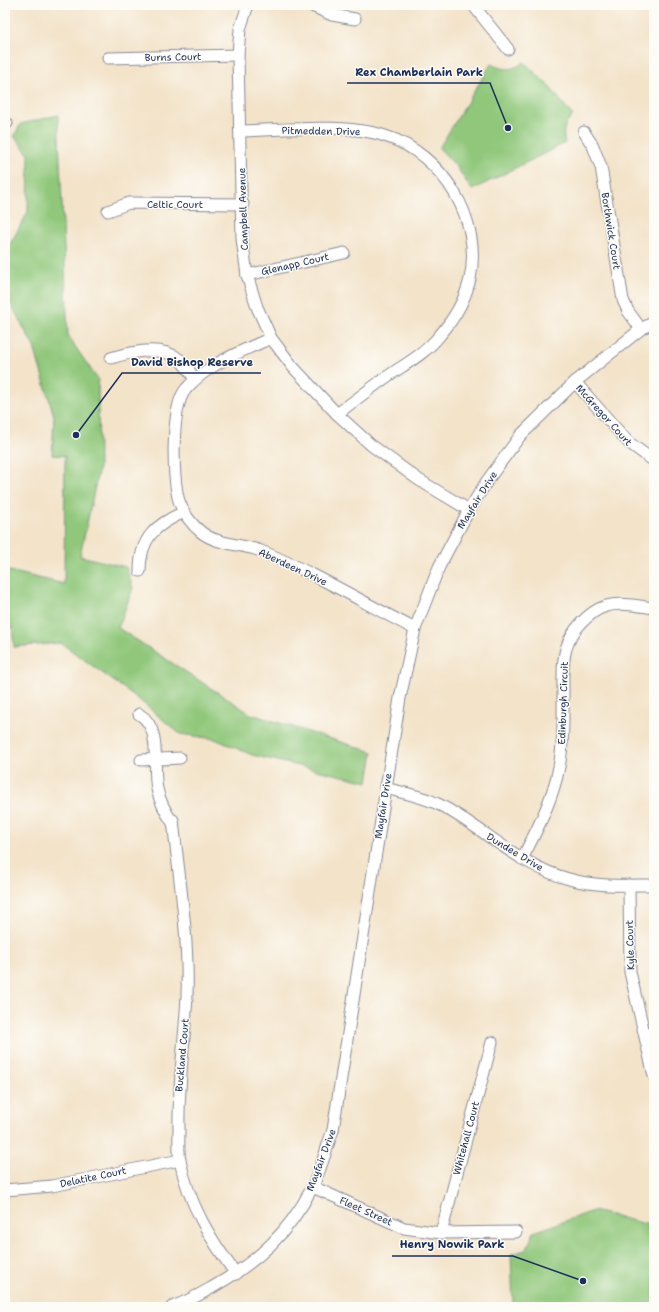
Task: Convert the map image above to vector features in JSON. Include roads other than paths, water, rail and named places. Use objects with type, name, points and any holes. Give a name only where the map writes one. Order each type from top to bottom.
[{"type":"street","name":"Campbell Avenue","points":[[248,5],[240,29],[238,55],[242,239],[247,275],[257,307],[271,338],[293,367],[337,414],[371,445],[419,480],[469,510]]},
{"type":"street","points":[[310,5],[332,15],[355,18]]},
{"type":"street","points":[[474,5],[508,48]]},
{"type":"street","name":"Burns Court","points":[[108,58],[238,55]]},
{"type":"street","name":"Pitmedden Drive","points":[[240,131],[323,129],[354,131],[385,136],[412,147],[429,161],[446,179],[466,219],[472,248],[471,269],[462,301],[453,319],[425,352],[389,375],[337,414]]},
{"type":"street","name":"Borthwick Court","points":[[584,132],[593,146],[601,167],[623,300],[628,311],[641,329]]},
{"type":"street","name":"Celtic Court","points":[[108,211],[130,203],[242,204]]},
{"type":"street","name":"Glenapp Court","points":[[247,275],[344,253]]},
{"type":"street","name":"Mayfair Drive","points":[[172,1307],[186,1303],[236,1274],[265,1251],[291,1222],[313,1187],[333,1130],[400,698],[415,629],[439,567],[469,510],[520,436],[574,382],[641,329],[654,322]]},
{"type":"street","name":"Aberdeen Drive","points":[[271,338],[232,356],[195,379],[184,390],[178,401],[175,418],[176,484],[179,500],[184,512],[197,528],[209,537],[260,551],[282,560],[415,629]]},
{"type":"street","points":[[111,358],[132,352],[160,352],[170,354],[182,362],[195,379]]},
{"type":"street","name":"McGregor Court","points":[[574,382],[628,442],[654,461]]},
{"type":"street","points":[[140,571],[143,549],[157,526],[184,512]]},
{"type":"street","name":"Edinburgh Circuit","points":[[522,859],[552,795],[559,766],[563,729],[563,660],[566,648],[572,635],[578,625],[606,606],[624,605],[654,608]]},
{"type":"street","name":"Buckland Court","points":[[139,714],[147,719],[150,724],[156,759],[159,796],[163,807],[173,822],[182,897],[187,960],[187,995],[178,1100],[180,1160],[186,1187],[198,1216],[214,1245],[236,1274]]},
{"type":"street","points":[[141,760],[180,758]]},
{"type":"street","name":"Dundee Drive","points":[[385,788],[422,797],[442,806],[522,859],[570,880],[629,885],[654,885]]},
{"type":"street","name":"Kyle Court","points":[[629,885],[630,972],[650,1044],[654,1076]]},
{"type":"street","name":"Whitehall Court","points":[[441,1234],[492,1042]]},
{"type":"street","name":"Delatite Court","points":[[5,1190],[52,1186],[180,1160]]},
{"type":"street","name":"Fleet Street","points":[[313,1187],[404,1228],[441,1234],[516,1232]]},
{"type":"place","name":"Rex Chamberlain Park","points":[[508,128]]},
{"type":"place","name":"David Bishop Reserve","points":[[76,435]]},
{"type":"place","name":"Henry Nowik Park","points":[[583,1281]]}]
